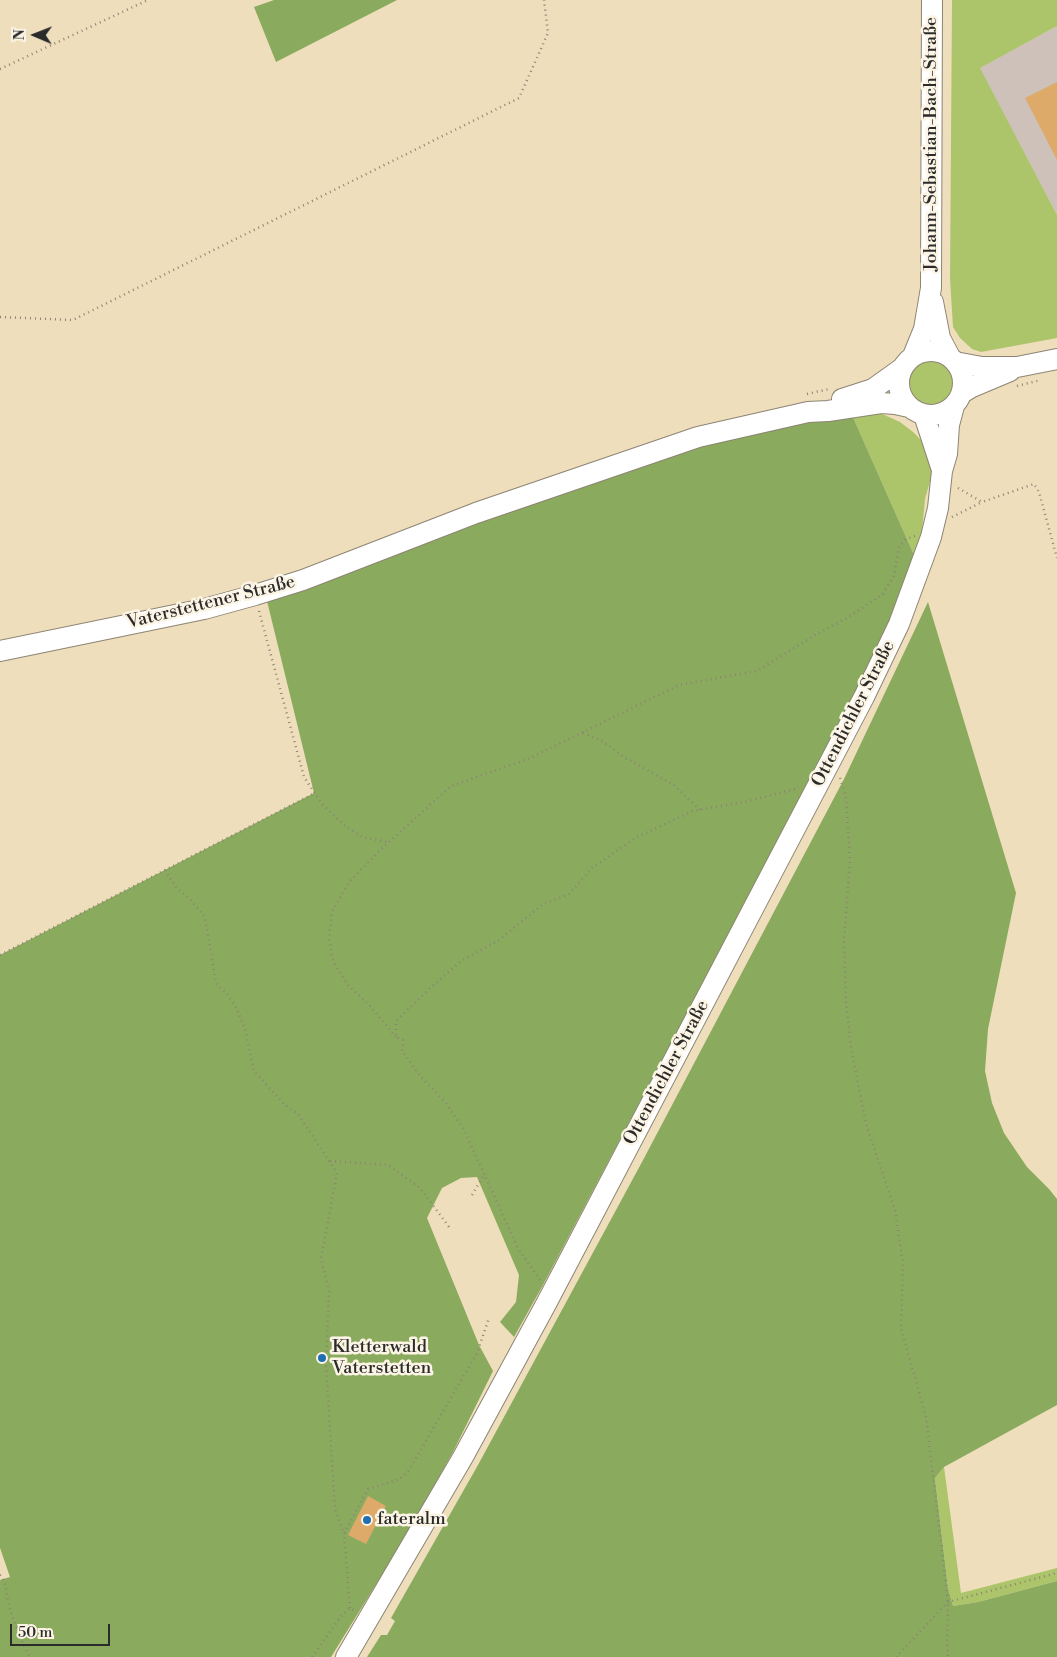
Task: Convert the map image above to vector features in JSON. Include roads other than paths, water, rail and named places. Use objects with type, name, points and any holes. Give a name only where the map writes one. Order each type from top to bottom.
[{"type":"street","name":"Johann-Sebastian-Bach-Straße","points":[[907,363],[924,329],[931,288],[932,0]]},
{"type":"street","name":"Johann-Sebastian-Bach-Straße","points":[[931,288],[940,338],[952,359]]},
{"type":"street","points":[[808,412],[826,403],[872,389],[907,363],[928,351],[936,351],[952,359],[982,367],[1017,367],[1057,359]]},
{"type":"street","points":[[952,359],[962,376],[958,400]]},
{"type":"street","points":[[907,363],[899,376],[899,389],[904,402],[916,411]]},
{"type":"street","points":[[808,412],[881,403],[895,404],[937,415],[949,410],[972,387],[1005,374],[1017,367]]},
{"type":"street","name":"Ottendichler Straße","points":[[346,1657],[463,1457],[546,1304],[820,783],[899,624],[921,566],[938,508],[950,418],[958,400]]},
{"type":"street","name":"Ottendichler Straße","points":[[916,411],[933,437],[942,471]]},
{"type":"street","name":"Vaterstettener Straße","points":[[0,651],[195,610],[255,595],[303,580],[416,535],[604,468],[698,437],[808,412]]},
{"type":"place","name":"Kletterwald Vaterstetten","points":[[322,1358]]},
{"type":"place","name":"fateralm","points":[[367,1520]]}]
